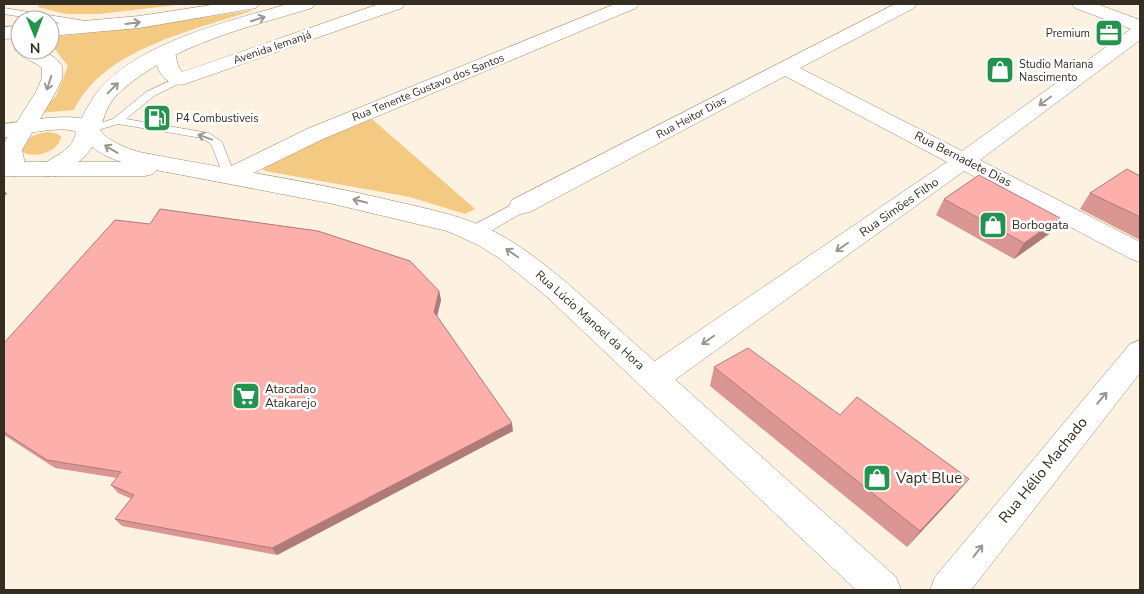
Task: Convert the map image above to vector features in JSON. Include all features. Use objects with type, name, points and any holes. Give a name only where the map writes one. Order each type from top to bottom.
[{"type":"street","points":[[60,29],[98,27],[173,17],[250,4]]},
{"type":"street","points":[[51,170],[75,154],[84,143],[101,102],[109,91],[125,76],[166,53],[202,38],[306,4]]},
{"type":"street","name":"Avenida Iemanjá","points":[[178,80],[396,4]]},
{"type":"street","name":"Rua Tenente Gustavo dos Santos","points":[[229,176],[315,134],[630,4]]},
{"type":"street","name":"Rua Heitor Dias","points":[[474,232],[908,4]]},
{"type":"street","points":[[1081,4],[1140,26]]},
{"type":"street","name":"Rua Simões Filho","points":[[654,378],[965,160],[1140,31]]},
{"type":"street","points":[[166,53],[168,68],[178,80]]},
{"type":"street","points":[[45,60],[52,66],[52,78],[27,126],[11,150],[9,169],[192,170]]},
{"type":"street","name":"Rua Bernadete Dias","points":[[784,68],[1140,252]]},
{"type":"street","points":[[4,132],[27,126],[68,124],[88,130],[94,137],[119,154],[192,170]]},
{"type":"street","name":"Rua Lúcio Manoel da Hora","points":[[192,170],[354,199],[439,220],[474,232],[500,245],[528,264],[883,590]]},
{"type":"street","name":"Rua Hélio Machado","points":[[948,590],[1140,352]]},
{"type":"lane","points":[[9,11],[21,4]]},
{"type":"lane","points":[[9,11],[98,27]]},
{"type":"lane","points":[[88,130],[118,121],[150,94],[178,80]]},
{"type":"lane","points":[[118,121],[205,135],[216,142],[229,176]]},
{"type":"shaded area","points":[[39,4],[185,4],[99,14],[66,14],[60,12],[60,10],[38,7]]},
{"type":"shaded area","points":[[254,10],[152,45],[106,71],[88,89],[74,110],[39,113],[56,96],[68,66],[60,56],[60,36],[119,30]]},
{"type":"shaded area","points":[[372,119],[475,209],[465,214],[410,197],[265,171],[260,166],[276,157]]},
{"type":"shaded area","points":[[49,132],[58,134],[61,137],[56,147],[45,153],[32,155],[21,151],[28,139]]},
{"type":"building","points":[[1127,169],[1140,176],[1140,217],[1090,193]]},
{"type":"building","points":[[979,175],[1060,218],[1024,243],[944,199]]},
{"type":"building","name":"Atacadao Atakarejo","points":[[160,209],[318,231],[410,261],[439,291],[434,312],[512,423],[272,548],[115,519],[134,495],[111,485],[121,472],[47,460],[4,432],[4,343],[115,220],[150,224]]},
{"type":"building","points":[[748,348],[840,415],[857,397],[969,479],[920,531],[714,367]]},
{"type":"place","name":"Premium","points":[[1109,33]]},
{"type":"place","name":"Studio Mariana Nascimento","points":[[1000,70]]},
{"type":"place","name":"P4 Combustiveis","points":[[157,118]]},
{"type":"place","name":"Borbogata","points":[[993,225]]},
{"type":"place","name":"Atacadao Atakarejo","points":[[246,396]]},
{"type":"place","name":"Vapt Blue","points":[[877,478]]}]
